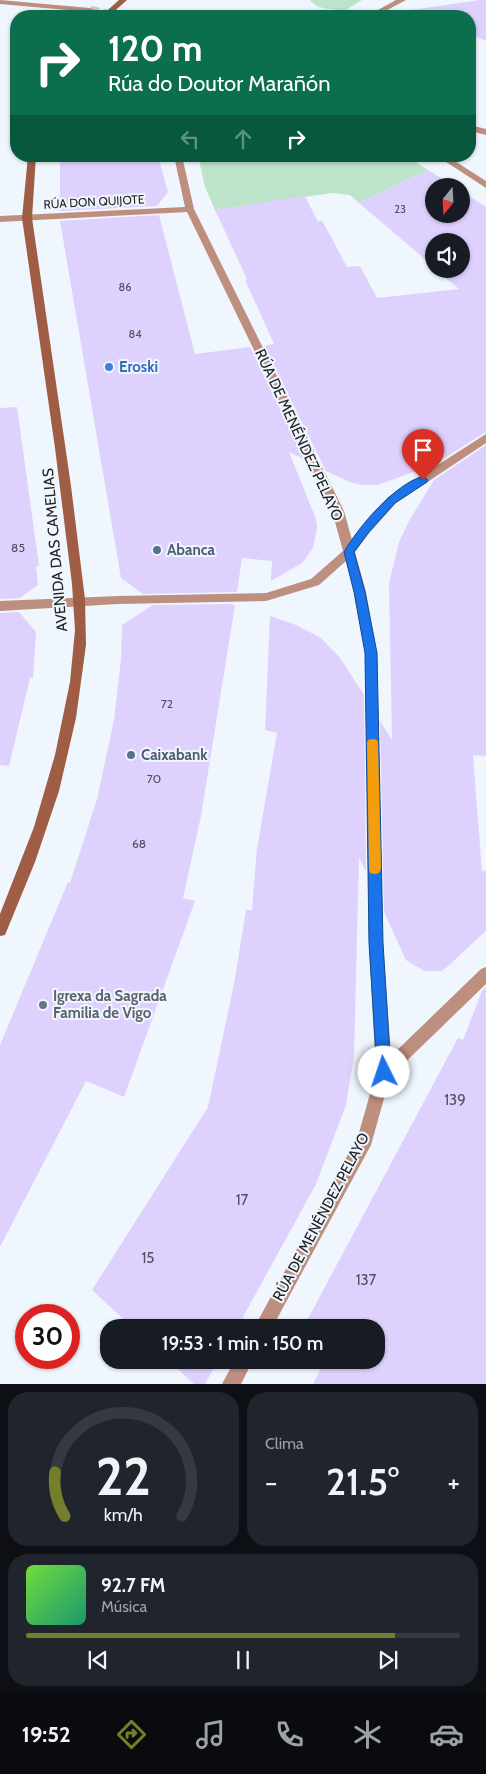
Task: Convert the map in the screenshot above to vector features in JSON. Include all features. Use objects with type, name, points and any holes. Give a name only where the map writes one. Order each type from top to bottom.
[{"type":"main road","points":[[112,10],[123,0]]},
{"type":"main road","name":"AVENIDA DAS CAMELIAS","points":[[0,930],[28,864],[52,790],[65,737],[80,644],[79,604],[59,430],[28,218],[28,191],[31,162]]},
{"type":"street","points":[[383,10],[402,0]]},
{"type":"street","points":[[0,2],[90,10]]},
{"type":"street","name":"RÚA DE MENÉNDEZ PELAYO","points":[[179,162],[190,209],[338,511],[360,592],[371,653],[376,943],[384,1072],[365,1139],[267,1319]]},
{"type":"street","points":[[450,162],[486,185]]},
{"type":"street","name":"RÚA DON QUIJOTE","points":[[0,219],[190,209]]},
{"type":"street","points":[[0,606],[79,604],[118,600],[266,597],[315,582],[349,552],[365,530],[392,500],[486,438]]},
{"type":"street","points":[[384,1072],[486,974]]},
{"type":"street","points":[[231,1384],[239,1369]]},
{"type":"green space","points":[[310,0],[362,0],[346,10],[321,8]]},
{"type":"green space","points":[[199,162],[416,162],[428,170],[359,203],[350,195],[332,193],[215,210],[205,187]]},
{"type":"building","points":[[486,0],[486,41],[476,37],[476,10],[411,10]]},
{"type":"building","points":[[60,162],[160,162],[168,192],[157,206],[60,211]]},
{"type":"building","points":[[428,170],[441,178],[425,178],[425,223],[470,223],[470,197],[486,207],[486,432],[435,464],[378,485],[361,485],[326,471],[264,346],[274,344],[215,210],[305,196],[318,222],[322,220],[347,267],[360,266],[377,298],[459,289],[446,278],[470,278],[470,233],[425,233],[425,259],[359,203]]},
{"type":"building","points":[[159,215],[195,354],[250,347],[305,460],[289,452],[316,519],[317,528],[313,548],[302,563],[271,581],[272,561],[242,558],[237,592],[143,594],[121,578],[60,221]]},
{"type":"building","points":[[17,407],[39,566],[36,567],[38,585],[20,598],[0,599],[0,408]]},
{"type":"building","points":[[486,445],[486,756],[473,755],[482,872],[486,870],[486,931],[441,971],[424,971],[406,960],[384,912],[380,721],[392,740],[389,583],[399,542],[408,523],[434,480]]},
{"type":"building","points":[[153,605],[235,605],[201,816],[183,898],[195,901],[124,1097],[86,1081],[0,1247],[0,1045],[68,882],[70,883],[97,799],[114,720],[121,659],[122,625]]},
{"type":"building","points":[[19,612],[36,632],[33,678],[30,678],[9,766],[0,765],[0,613]]},
{"type":"building","points":[[270,616],[296,625],[321,638],[340,658],[364,695],[366,872],[359,857],[354,1056],[346,1105],[316,1184],[242,1319],[123,1319],[92,1290],[208,1107],[234,984],[246,910],[252,910],[257,849],[277,733],[265,730]]},
{"type":"building","points":[[486,987],[486,1384],[313,1384],[320,1369],[385,1369],[385,1319],[308,1319],[458,1038],[463,1040],[482,991]]},
{"type":"building","points":[[178,1369],[213,1369],[205,1384],[194,1384]]},
{"type":"slow traffic","points":[[373,743],[375,869]]},
{"type":"place","name":"Eroski","points":[[109,367]]},
{"type":"place","name":"Abanca","points":[[157,550]]},
{"type":"place","name":"Caixabank","points":[[131,755]]},
{"type":"place","name":"Igrexa da Sagrada Familia de Vigo","points":[[43,1005]]},
{"type":"route","points":[[384,1072],[376,943],[371,653],[360,592],[349,552],[365,530],[392,500],[423,480]]}]
